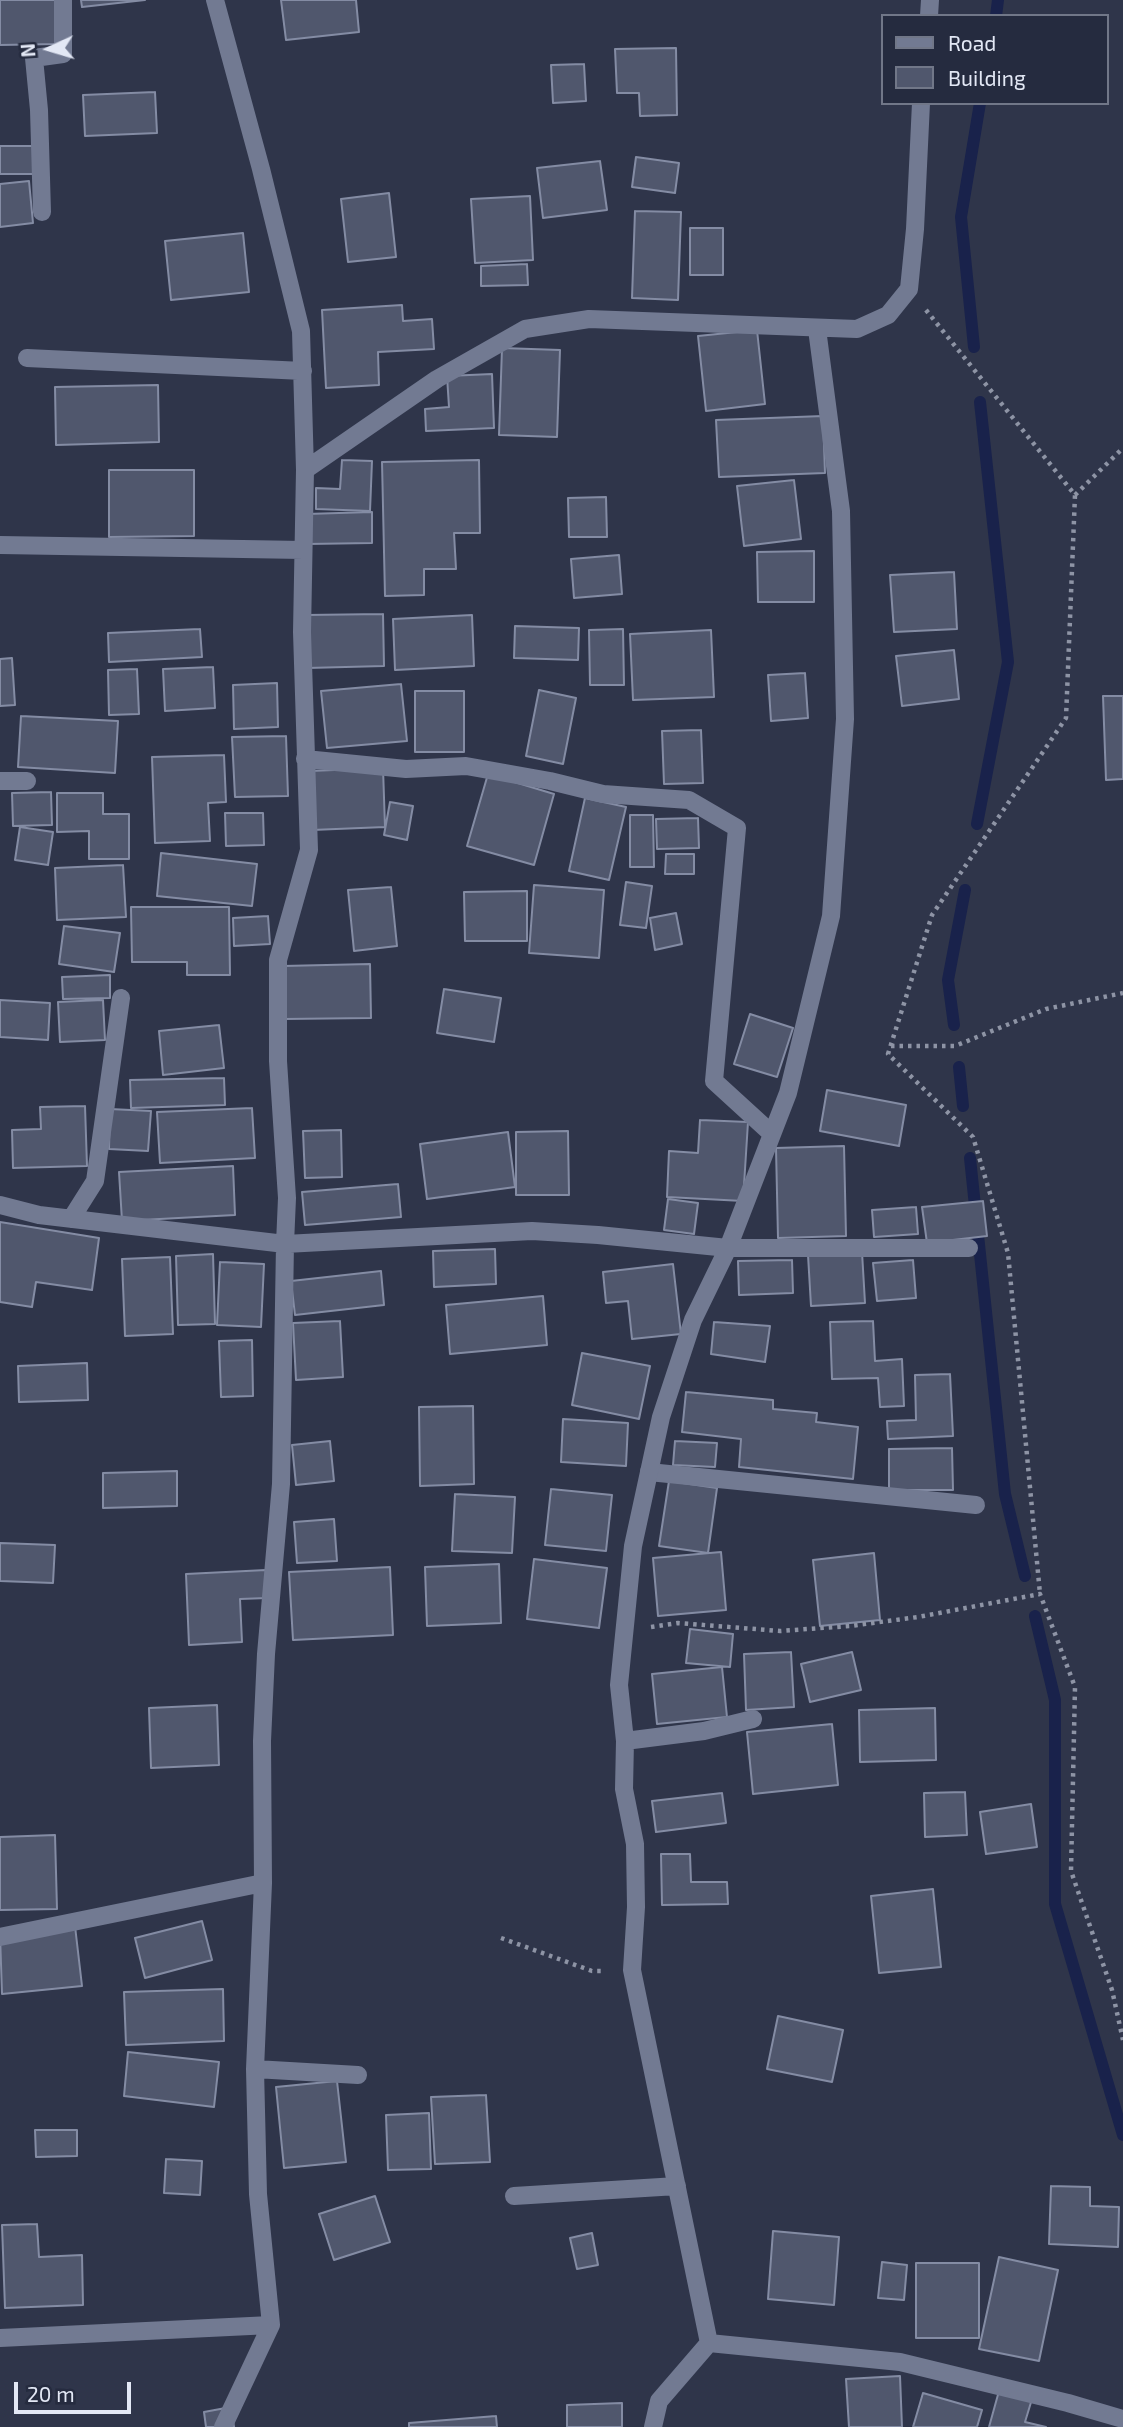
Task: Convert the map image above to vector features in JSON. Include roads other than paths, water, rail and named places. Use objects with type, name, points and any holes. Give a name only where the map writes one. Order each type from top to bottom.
[{"type":"street","points":[[42,212],[39,110],[34,58],[63,54],[62,0]]},
{"type":"street","points":[[215,0],[301,331],[305,470],[302,632],[309,850],[278,960],[278,1060],[287,1198],[281,1484],[266,1654],[262,1741],[263,1883],[255,2069],[258,2194],[271,2325],[223,2427]]},
{"type":"street","points":[[305,470],[437,379],[525,329],[590,319],[857,329],[888,315],[909,289],[915,229],[921,105]]},
{"type":"street","points":[[709,2343],[632,1970],[636,1907],[635,1844],[624,1789],[625,1741],[619,1685],[633,1546],[661,1417],[692,1320],[729,1248],[788,1093],[831,916],[845,719],[841,511],[817,329]]},
{"type":"street","points":[[27,358],[303,371]]},
{"type":"street","points":[[0,545],[303,550]]},
{"type":"street","points":[[305,759],[406,769],[466,766],[603,793],[689,800],[737,828],[714,1081],[772,1134]]},
{"type":"street","points":[[0,781],[27,781]]},
{"type":"street","points":[[71,1219],[95,1181],[121,999]]},
{"type":"street","points":[[0,1205],[39,1215],[285,1244],[533,1231],[729,1248],[969,1248]]},
{"type":"street","points":[[649,1472],[976,1505]]},
{"type":"street","points":[[625,1741],[704,1731],[753,1720]]},
{"type":"street","points":[[0,1937],[263,1883]]},
{"type":"street","points":[[255,2069],[358,2075]]},
{"type":"street","points":[[514,2196],[677,2186]]},
{"type":"street","points":[[0,2338],[271,2325]]},
{"type":"street","points":[[709,2343],[900,2362],[1123,2419]]},
{"type":"street","points":[[653,2427],[659,2401],[709,2343]]},
{"type":"waterway","points":[[996,14],[998,0]]},
{"type":"waterway","points":[[974,347],[961,217],[980,105]]},
{"type":"waterway","points":[[977,824],[1008,662],[980,402]]},
{"type":"waterway","points":[[954,1025],[948,980],[965,890]]},
{"type":"waterway","points":[[959,1067],[963,1106]]},
{"type":"waterway","points":[[970,1158],[1005,1494],[1025,1576]]},
{"type":"waterway","points":[[1035,1616],[1055,1700],[1055,1904],[1123,2135]]}]
